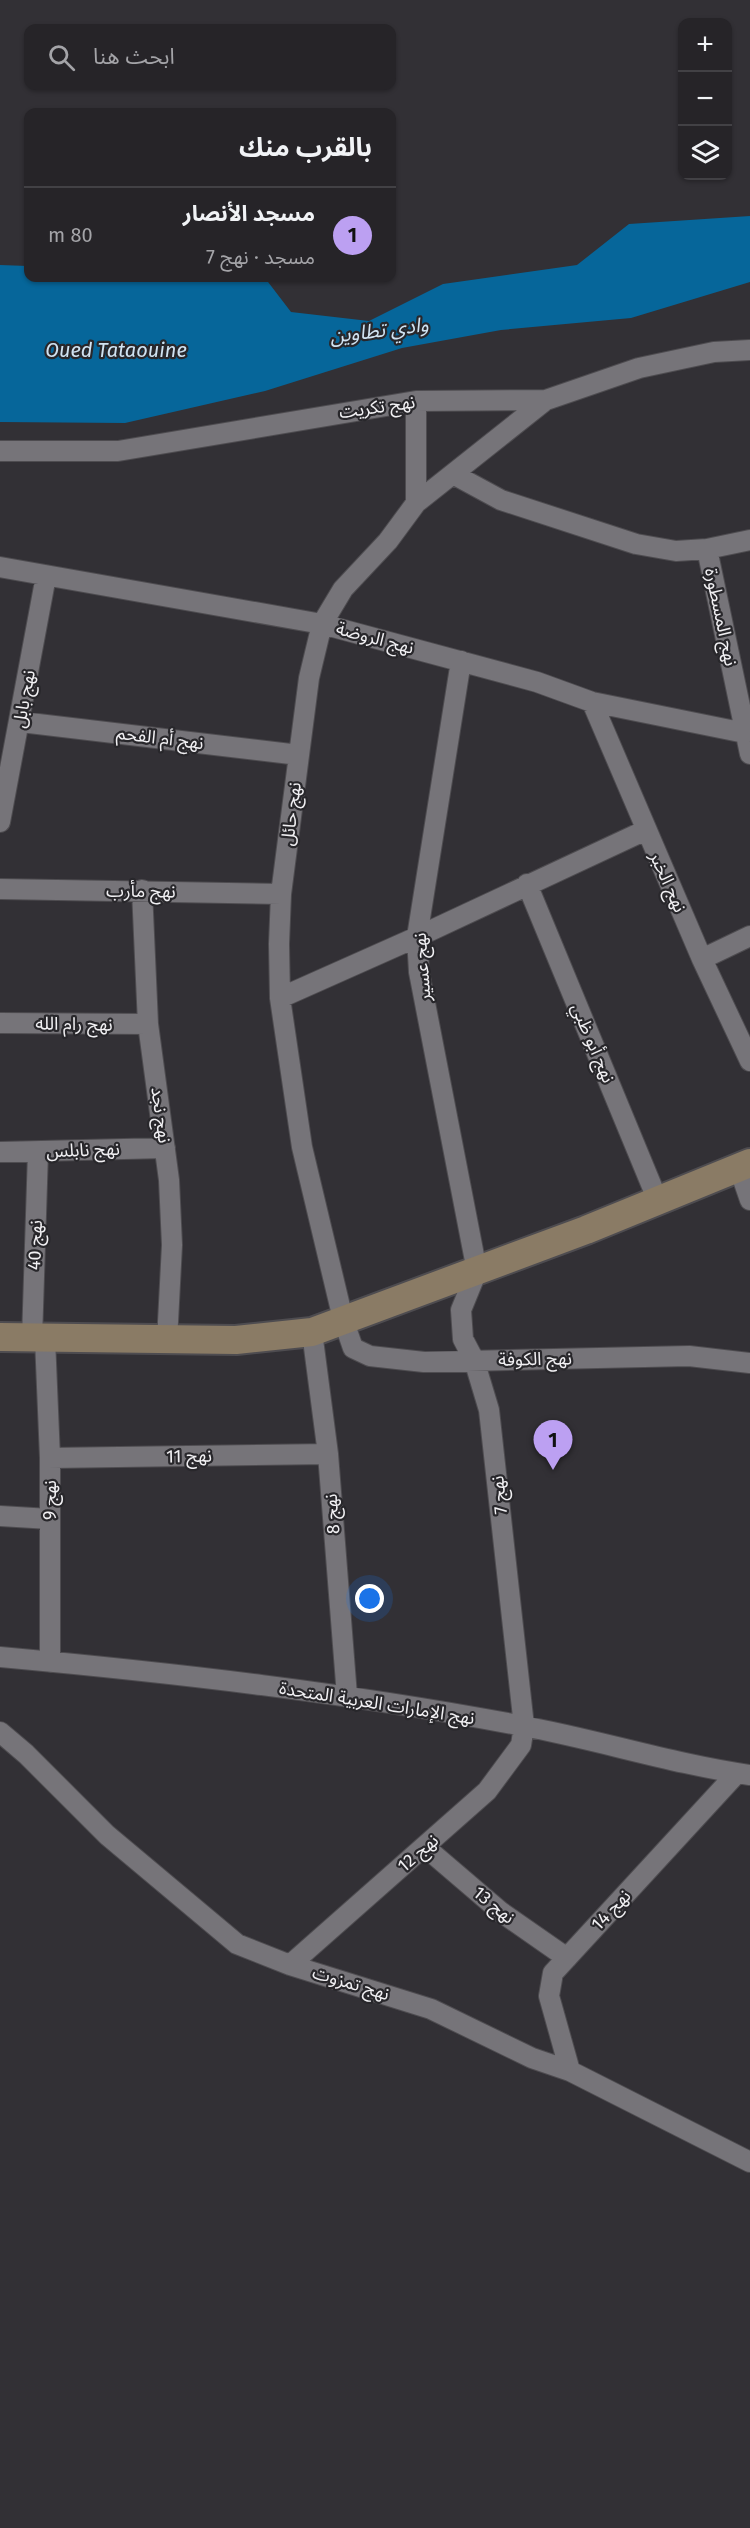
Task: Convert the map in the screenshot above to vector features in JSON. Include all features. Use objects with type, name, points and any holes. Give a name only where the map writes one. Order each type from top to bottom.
[{"type":"main road","points":[[0,1338],[236,1340],[312,1332],[477,1271],[745,1166]]},
{"type":"street","name":"نهج تكريت","points":[[0,451],[118,451],[416,401],[546,400],[639,368],[714,352],[750,350]]},
{"type":"street","name":"نهج حائل","points":[[343,1319],[302,1147],[280,998],[281,894],[309,678],[322,624],[343,589],[388,541],[416,503],[546,400]]},
{"type":"street","points":[[416,401],[416,503]]},
{"type":"street","points":[[453,474],[509,504],[636,544],[676,551],[707,549],[750,540]]},
{"type":"street","name":"نهج المسطورة","points":[[707,549],[750,754]]},
{"type":"street","name":"نهج الروضة","points":[[0,567],[322,624],[537,682],[592,702],[745,733]]},
{"type":"street","name":"نهج بابل","points":[[0,822],[21,722],[46,576]]},
{"type":"street","name":"نهج عسير","points":[[461,661],[417,937],[419,972],[427,1021],[477,1271]]},
{"type":"street","name":"نهج الخبر","points":[[592,702],[702,959],[750,1060]]},
{"type":"street","name":"نهج أم الفحم","points":[[21,722],[299,755]]},
{"type":"street","points":[[280,998],[646,830]]},
{"type":"street","name":"نهج أبو ظبي","points":[[527,884],[658,1201]]},
{"type":"street","name":"نهج مأرب","points":[[0,889],[281,894]]},
{"type":"street","name":"نهج نجد","points":[[142,890],[148,1024],[165,1148],[172,1245],[167,1341]]},
{"type":"street","points":[[702,959],[750,936]]},
{"type":"street","name":"نهج رام الله","points":[[0,1023],[148,1024]]},
{"type":"street","name":"نهج نابلس","points":[[0,1152],[165,1148]]},
{"type":"street","name":"نهج 40","points":[[38,1152],[38,1339]]},
{"type":"street","points":[[745,1166],[750,1200]]},
{"type":"street","name":"نهج 7","points":[[477,1271],[461,1310],[463,1339],[474,1360],[489,1410],[524,1726]]},
{"type":"street","name":"نهج الكوفة","points":[[343,1319],[353,1348],[370,1356],[424,1362],[689,1356],[750,1363]]},
{"type":"street","name":"نهج 8","points":[[312,1332],[328,1454],[347,1696]]},
{"type":"street","name":"نهج 9","points":[[38,1339],[50,1458],[50,1662]]},
{"type":"street","points":[[689,1356],[750,1348]]},
{"type":"street","name":"نهج 11","points":[[50,1458],[328,1454]]},
{"type":"street","points":[[0,1516],[50,1519]]},
{"type":"street","name":"نهج الإمارات العربية المتحدة","points":[[0,1657],[347,1696],[524,1726],[743,1774]]},
{"type":"street","name":"نهج 12","points":[[290,1965],[487,1791],[506,1769],[520,1745],[524,1726]]},
{"type":"street","name":"نهج تمزوت","points":[[0,1732],[26,1754],[107,1835],[237,1944],[290,1965],[431,2009],[532,2058],[570,2071],[750,2162]]},
{"type":"street","name":"نهج 14","points":[[570,2071],[549,1996],[553,1973],[743,1774]]},
{"type":"street","name":"نهج 13","points":[[425,1847],[501,1912],[567,1958]]},
{"type":"water","name":"Oued Tataouine","points":[[750,216],[750,282],[631,318],[501,330],[402,348],[265,391],[125,423],[0,422],[0,265],[24,266],[24,282],[268,282],[291,312],[369,321],[443,284],[577,265],[629,224]]},
{"type":"place","name":"مسجد الأنصار","points":[[553,1470]]},
{"type":"water label","name":"وادي تطاوين","points":[[379,330]]}]
